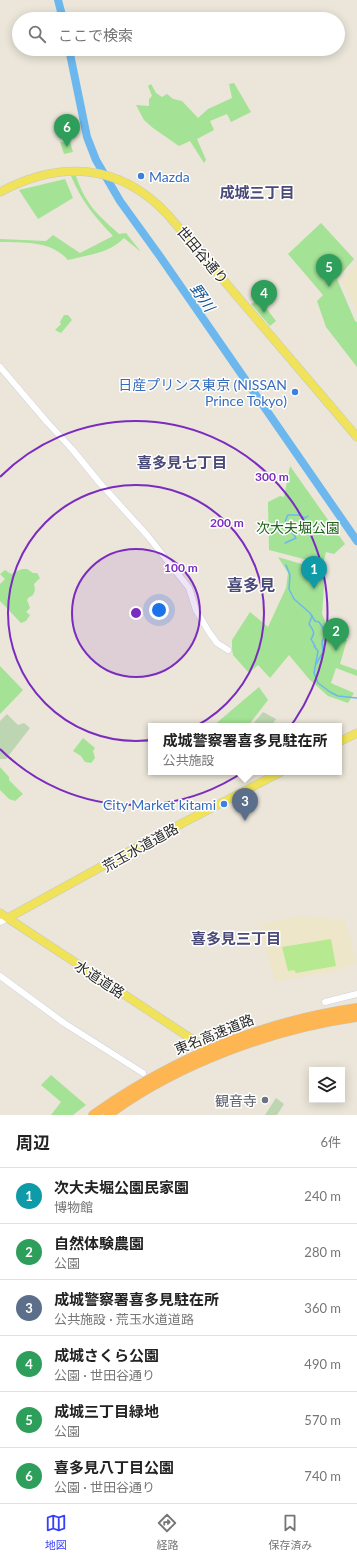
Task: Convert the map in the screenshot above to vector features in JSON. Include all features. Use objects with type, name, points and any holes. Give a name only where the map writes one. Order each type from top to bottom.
[{"type":"highway","name":"東名高速道路","points":[[92,1115],[123,1094],[159,1073],[225,1042],[275,1025],[319,1014],[357,1008]]},
{"type":"highway","name":"東名高速道路","points":[[108,1115],[167,1079],[228,1051],[282,1032],[357,1017]]},
{"type":"main road","name":"世田谷通り","points":[[0,192],[15,184],[44,174],[71,171],[90,172],[117,179],[140,190],[160,206],[357,437]]},
{"type":"main road","points":[[342,740],[357,733]]},
{"type":"main road","name":"荒玉水道道路","points":[[4,920],[275,775]]},
{"type":"main road","name":"水道道路","points":[[0,913],[4,920],[201,1045]]},
{"type":"street","points":[[0,367],[72,449],[98,482],[148,535],[188,588],[196,610],[208,632],[217,642],[228,650]]},
{"type":"street","points":[[0,976],[64,1023],[143,1073]]},
{"type":"street","points":[[325,1002],[357,994]]},
{"type":"shaded area","points":[[357,262],[357,312],[342,280]]},
{"type":"shaded area","points":[[301,916],[344,920],[357,961],[356,963],[333,972],[275,981],[260,926],[261,924]]},
{"type":"green space","points":[[234,83],[251,112],[231,122],[227,114],[210,121],[214,130],[197,139],[206,160],[204,163],[190,141],[179,146],[144,120],[136,105],[149,106],[149,99],[152,96],[148,86],[151,84],[156,93],[162,97],[167,94],[173,99],[182,101],[198,118],[208,109],[232,98],[229,84]]},
{"type":"green space","points":[[60,142],[70,142],[73,152],[64,154]]},
{"type":"green space","points":[[71,176],[76,176],[88,202],[98,215],[119,234],[126,233],[141,252],[124,238],[112,247],[105,250],[68,260],[53,249],[45,246],[28,243],[0,242],[0,239],[46,241],[53,235],[80,253],[113,236],[89,209]]},
{"type":"green space","points":[[65,179],[73,198],[38,219],[19,190]]},
{"type":"green space","points":[[321,223],[354,259],[337,279],[355,321],[357,322],[357,367],[326,327],[317,301],[323,295],[288,254]]},
{"type":"green space","points":[[259,299],[276,321],[270,326],[251,304]]},
{"type":"green space","points":[[64,315],[68,315],[72,320],[61,333],[55,330],[61,324],[60,322]]},
{"type":"green space","name":"次大夫堀公園","points":[[290,466],[345,544],[334,554],[326,552],[323,564],[269,550],[268,502],[280,496],[284,497]]},
{"type":"green space","name":"次大夫堀公園","points":[[278,557],[325,571],[322,614],[332,636],[347,640],[340,664],[357,670],[357,676],[336,668],[331,683],[354,693],[348,703],[328,696],[309,679],[289,655],[270,678],[258,665],[249,673],[233,655],[232,640],[250,612],[268,627],[286,588],[288,573]]},
{"type":"green space","points":[[22,569],[27,569],[33,573],[37,573],[40,578],[34,584],[35,590],[33,595],[27,600],[30,608],[26,612],[30,615],[26,621],[21,623],[0,601],[0,584],[5,579],[0,574],[5,570],[11,574]]},
{"type":"green space","points":[[0,666],[23,690],[0,714]]},
{"type":"green space","points":[[259,687],[268,700],[250,723],[217,723]]},
{"type":"green space","points":[[263,712],[276,719],[273,723],[254,723]]},
{"type":"green space","points":[[7,714],[18,725],[24,723],[30,728],[6,759],[0,759],[0,721]]},
{"type":"green space","points":[[83,738],[95,748],[93,751],[95,758],[91,763],[85,762],[81,756],[73,751]]},
{"type":"green space","points":[[0,767],[9,777],[9,780],[23,794],[15,801],[9,799],[0,790]]},
{"type":"green space","points":[[331,939],[336,966],[296,973],[294,970],[288,971],[282,947]]},
{"type":"green space","points":[[51,1075],[86,1105],[73,1115],[51,1115],[61,1102],[41,1085]]},
{"type":"green space","points":[[276,1098],[284,1104],[277,1115],[265,1115]]},
{"type":"waterway","name":"野川","points":[[58,0],[61,12]]},
{"type":"waterway","name":"野川","points":[[70,56],[87,137],[96,160],[120,201],[357,541]]},
{"type":"waterway","points":[[285,543],[296,538],[286,526],[285,523],[288,515],[299,515],[305,518],[308,516]]},
{"type":"waterway","points":[[286,565],[290,575],[289,589],[294,599],[310,613],[315,621],[319,622],[323,628],[323,652],[316,664]]},
{"type":"waterway","points":[[312,616],[309,624],[313,632],[311,639],[315,646]]},
{"type":"waterway","points":[[314,646],[318,651],[314,673],[318,683],[338,696],[357,698]]},
{"type":"place","name":"喜多見八丁目公園","points":[[67,147]]},
{"type":"place","name":"Mazda","points":[[141,176]]},
{"type":"place","name":"成城三丁目緑地","points":[[329,287]]},
{"type":"place","name":"成城さくら公園","points":[[264,313]]},
{"type":"place","name":"日産プリンス東京 (NISSAN Prince Tokyo)","points":[[295,392]]},
{"type":"place","name":"次大夫堀公園民家園","points":[[314,589]]},
{"type":"place","name":"自然体験農園","points":[[336,651]]},
{"type":"place","name":"City Market kitami","points":[[224,804]]},
{"type":"place","name":"成城警察署喜多見駐在所","points":[[245,821]]},
{"type":"place","name":"観音寺","points":[[265,1100]]},
{"type":"district","name":"成城三丁目","points":[[257,192]]},
{"type":"district","name":"喜多見七丁目","points":[[182,462]]},
{"type":"district","name":"喜多見","points":[[251,584]]},
{"type":"district","name":"喜多見三丁目","points":[[236,938]]}]
